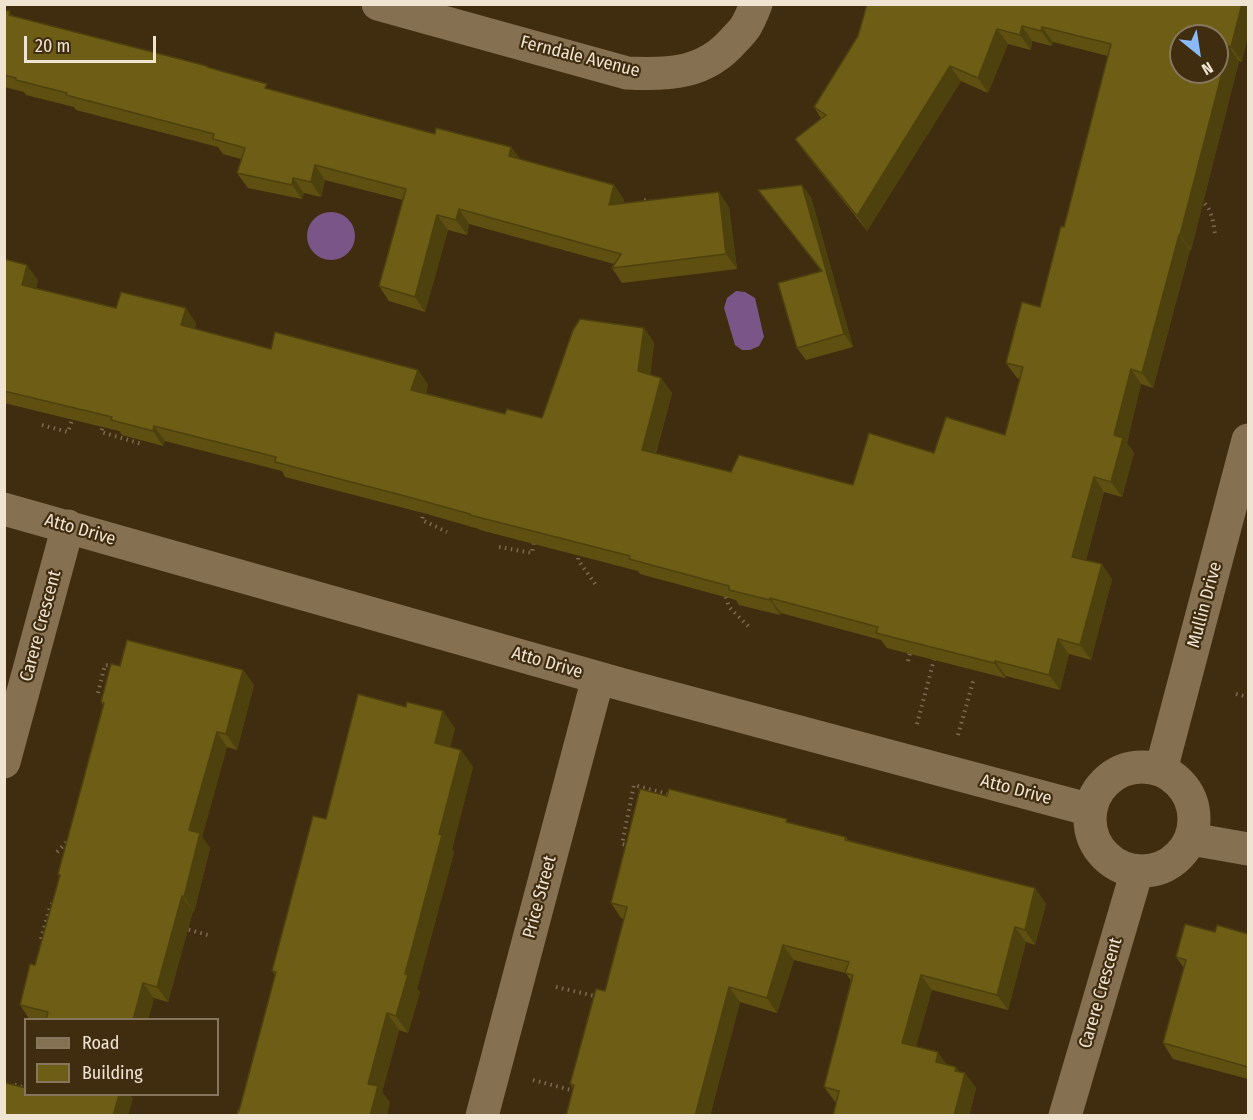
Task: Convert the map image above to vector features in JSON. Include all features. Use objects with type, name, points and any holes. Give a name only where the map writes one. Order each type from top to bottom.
[{"type":"street","name":"Ferndale Avenue","points":[[378,4],[627,73],[656,75],[685,71],[725,50],[746,28],[756,4]]},
{"type":"street","name":"Mullin Drive","points":[[1161,770],[1248,440]]},
{"type":"street","name":"Atto Drive","points":[[4,509],[598,678],[1091,810]]},
{"type":"street","name":"Carere Crescent","points":[[4,762],[68,526]]},
{"type":"street","name":"Price Street","points":[[482,1116],[598,678]]},
{"type":"street","points":[[1146,767],[1161,770],[1176,779],[1186,791],[1193,806],[1194,822],[1191,838],[1182,853],[1170,864],[1154,870],[1137,871],[1120,867],[1106,857],[1096,843],[1091,827],[1091,810],[1096,795],[1105,783],[1131,768],[1146,767]]},
{"type":"street","points":[[1191,838],[1248,849]]},
{"type":"street","name":"Carere Crescent","points":[[1065,1116],[1137,871]]},
{"type":"path","points":[[1194,198],[1203,202],[1211,211],[1215,234]]},
{"type":"path","points":[[644,200],[655,203]]},
{"type":"path","points":[[42,425],[68,432],[74,414]]},
{"type":"path","points":[[104,423],[101,432],[142,444]]},
{"type":"path","points":[[426,504],[422,520],[447,532]]},
{"type":"path","points":[[499,547],[531,553],[536,533]]},
{"type":"path","points":[[580,548],[578,560],[596,585]]},
{"type":"path","points":[[726,597],[729,608],[750,628]]},
{"type":"path","points":[[902,645],[911,647],[908,661]]},
{"type":"path","points":[[908,761],[938,646]]},
{"type":"path","points":[[98,693],[105,665],[121,668]]},
{"type":"path","points":[[948,772],[974,678]]},
{"type":"path","points":[[1236,694],[1248,697]]},
{"type":"path","points":[[635,847],[622,844],[634,785],[678,797]]},
{"type":"path","points":[[57,852],[74,835]]},
{"type":"path","points":[[41,939],[50,907],[55,900],[62,897]]},
{"type":"path","points":[[178,926],[211,936]]},
{"type":"path","points":[[518,977],[599,997]]},
{"type":"path","points":[[493,1071],[575,1090],[573,1101]]},
{"type":"path","points":[[9,1093],[12,1084],[24,1087]]},
{"type":"shaded area","points":[[326,212],[336,212],[348,219],[355,231],[355,241],[348,253],[336,260],[326,260],[311,249],[307,241],[307,231],[318,216]]},
{"type":"shaded area","points":[[736,291],[745,292],[755,298],[764,337],[759,346],[750,350],[742,350],[735,345],[724,308],[727,298]]},
{"type":"building","points":[[867,4],[1242,4],[1231,47],[1229,46],[1229,24],[1169,24],[1169,84],[1219,84],[1142,373],[1131,369],[1114,435],[1123,438],[1111,482],[1094,477],[1072,557],[1102,564],[1080,645],[1058,639],[1049,675],[876,633],[878,627],[770,598],[770,600],[729,590],[729,586],[629,559],[630,556],[275,462],[276,457],[154,426],[153,431],[111,420],[112,417],[4,391],[4,259],[27,265],[22,285],[116,308],[121,292],[186,308],[181,325],[271,349],[275,332],[418,370],[411,390],[505,414],[507,409],[542,418],[573,330],[580,319],[644,328],[638,371],[661,378],[642,450],[731,472],[739,455],[853,485],[869,433],[934,453],[946,417],[1005,435],[1023,367],[1006,363],[1022,302],[1040,307],[1061,226],[1064,227],[1111,44],[1042,27],[1041,31],[1022,26],[1020,35],[997,29],[978,78],[950,66],[857,216],[795,139],[826,115],[814,107],[858,36]]},
{"type":"building","points":[[4,10],[10,11],[9,15],[207,66],[267,84],[265,88],[364,115],[435,134],[436,128],[511,147],[509,156],[614,185],[609,205],[719,192],[726,254],[612,268],[621,254],[459,209],[456,220],[437,215],[415,297],[379,286],[406,189],[315,165],[311,182],[293,178],[292,185],[237,173],[245,148],[213,139],[214,134],[66,95],[67,93],[4,75]]},
{"type":"building","points":[[802,185],[844,334],[797,348],[778,283],[822,271],[758,190]]},
{"type":"building","points":[[127,640],[243,670],[226,734],[217,732],[189,830],[200,833],[184,897],[182,896],[157,987],[143,983],[134,1018],[46,1018],[48,1012],[20,1005],[30,964],[35,965],[60,875],[58,874],[104,703],[101,702],[111,664],[120,666]]},
{"type":"building","points":[[358,694],[406,707],[407,702],[443,711],[435,743],[461,750],[439,834],[442,835],[405,974],[408,975],[396,1016],[387,1013],[368,1084],[378,1086],[370,1116],[237,1116],[276,972],[272,971],[313,816],[326,819]]},
{"type":"building","points":[[640,789],[667,796],[669,789],[787,819],[786,822],[846,837],[845,840],[1035,888],[1025,930],[1015,927],[997,995],[921,975],[902,1043],[938,1052],[936,1062],[956,1067],[955,1071],[965,1073],[954,1116],[833,1116],[839,1091],[824,1087],[853,975],[845,973],[849,962],[783,945],[767,998],[729,987],[695,1116],[566,1116],[574,1085],[570,1084],[596,989],[605,991],[627,907],[611,903]]},
{"type":"building","points":[[1185,924],[1215,932],[1217,925],[1248,934],[1248,1067],[1163,1043],[1186,960],[1176,957]]},
{"type":"building","points":[[6,1083],[24,1088],[24,1096],[119,1096],[113,1116],[4,1116]]}]
